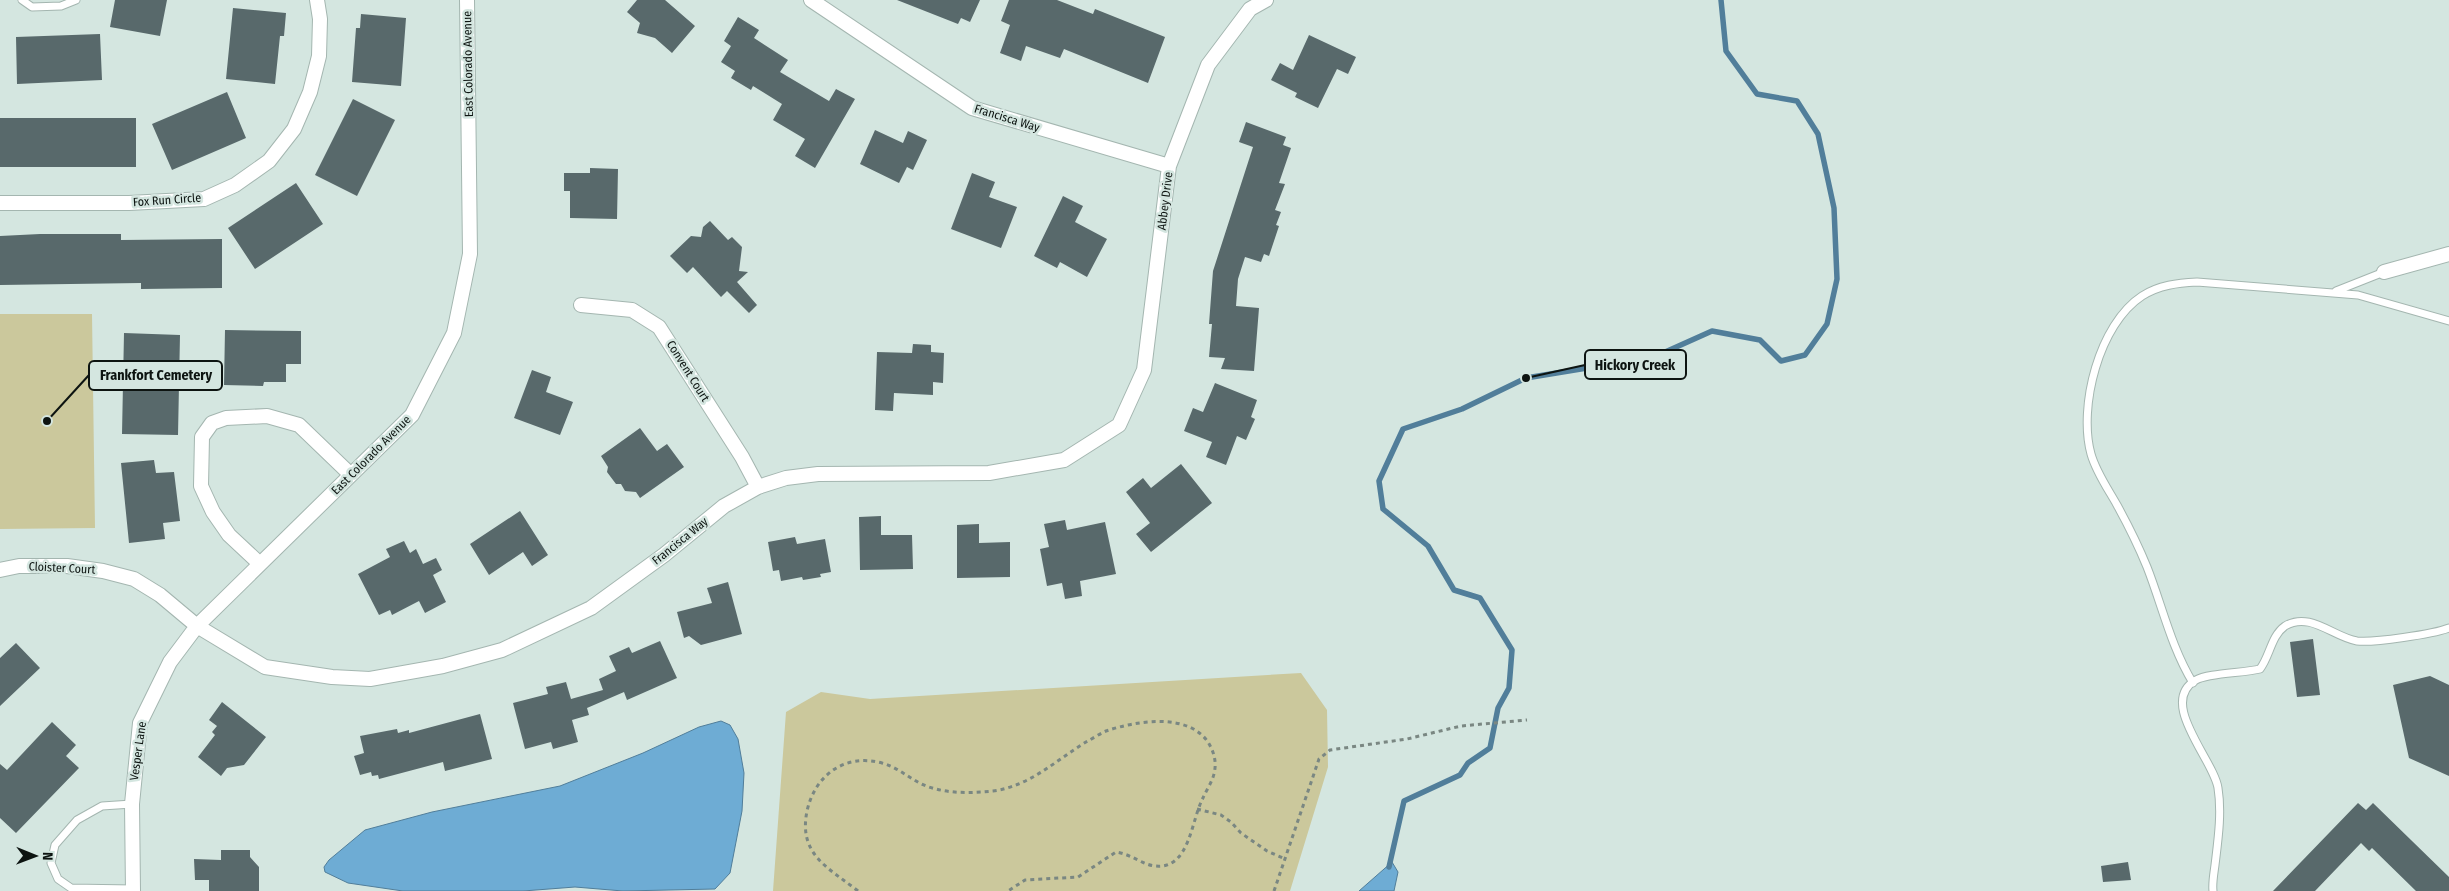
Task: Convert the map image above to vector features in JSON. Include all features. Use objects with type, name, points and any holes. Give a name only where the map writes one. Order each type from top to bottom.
[{"type":"street","name":"Fox Run Circle","points":[[0,204],[129,203],[204,199],[235,185],[269,161],[294,129],[310,92],[319,56],[320,19],[317,0]]},
{"type":"street","name":"East Colorado Avenue","points":[[197,626],[412,415],[454,333],[470,254],[467,0]]},
{"type":"street","name":"Francisca Way","points":[[811,0],[972,108],[1169,166]]},
{"type":"street","name":"Abbey Drive","points":[[1144,370],[1169,166],[1208,65],[1250,9],[1266,0]]},
{"type":"street","points":[[2384,272],[2449,254]]},
{"type":"street","name":"Convent Court","points":[[581,305],[632,310],[658,327],[742,457],[758,487]]},
{"type":"street","name":"Francisca Way","points":[[197,626],[265,667],[305,674],[370,678],[444,666],[502,650],[591,608],[664,555],[724,506],[758,487],[786,478],[818,474],[989,473],[1064,460],[1119,425],[1144,370]]},
{"type":"street","points":[[260,564],[229,535],[213,512],[202,486],[202,437],[212,423],[226,418],[267,416],[299,425],[351,475]]},
{"type":"street","name":"Cloister Court","points":[[0,570],[19,566],[67,566],[111,573],[134,579],[160,595],[197,626]]},
{"type":"street","name":"Vesper Lane","points":[[133,890],[132,804],[140,723],[170,662],[197,626]]},
{"type":"lane","points":[[22,0],[32,8],[61,6],[76,0]]},
{"type":"lane","points":[[2334,292],[2384,272]]},
{"type":"lane","points":[[2193,683],[2182,664],[2138,545],[2092,455],[2086,413],[2100,359],[2110,333],[2128,308],[2142,296],[2165,286],[2197,282],[2334,292],[2372,298],[2449,321]]},
{"type":"lane","points":[[2213,891],[2219,829],[2218,788],[2214,773],[2196,741],[2183,712],[2185,690],[2197,679],[2260,669],[2279,631],[2296,622],[2306,621],[2348,639],[2366,641],[2449,628]]},
{"type":"lane","points":[[132,804],[102,806],[77,820],[55,845],[51,863],[58,879],[71,888],[133,890]]},
{"type":"path","points":[[1274,891],[1320,759],[1330,750],[1407,740],[1461,726],[1527,720]]},
{"type":"path","points":[[858,891],[820,864],[810,848],[806,831],[811,795],[821,778],[836,767],[864,760],[883,763],[928,787],[948,792],[983,792],[1008,789],[1035,778],[1072,750],[1104,732],[1137,724],[1165,722],[1189,726],[1204,736],[1214,751],[1214,776],[1197,809],[1186,844],[1180,856],[1170,863],[1154,866],[1129,854],[1116,852],[1078,877],[1025,880],[1008,891]]},
{"type":"path","points":[[1197,809],[1226,818],[1241,833],[1267,851],[1285,859]]},
{"type":"shaded area","points":[[0,314],[92,314],[95,528],[0,529]]},
{"type":"shaded area","points":[[1301,673],[1327,710],[1328,767],[1290,891],[773,891],[786,712],[821,692],[870,699]]},
{"type":"water","points":[[721,721],[730,725],[738,739],[744,773],[742,811],[730,873],[715,889],[623,891],[575,887],[523,891],[403,891],[348,883],[325,872],[324,867],[329,860],[365,830],[432,812],[560,786],[643,753],[699,727]]},
{"type":"water","points":[[1392,862],[1398,872],[1394,891],[1359,891]]},
{"type":"building","points":[[115,0],[167,0],[160,36],[110,27]]},
{"type":"building","points":[[637,0],[665,0],[695,26],[672,53],[655,38],[637,33],[640,23],[627,12]]},
{"type":"building","points":[[897,0],[980,0],[970,22],[961,18],[958,24]]},
{"type":"building","points":[[1009,0],[1057,0],[1093,14],[1095,9],[1165,37],[1148,83],[1064,49],[1060,58],[1026,46],[1021,61],[1000,53],[1010,25],[1001,21]]},
{"type":"building","points":[[233,8],[286,13],[284,36],[280,36],[275,84],[226,79]]},
{"type":"building","points":[[361,14],[406,18],[401,86],[352,82],[356,28],[360,28]]},
{"type":"building","points":[[738,17],[759,30],[754,38],[788,60],[780,72],[829,101],[836,89],[855,99],[815,168],[795,156],[805,139],[773,120],[782,104],[753,86],[751,90],[731,78],[735,71],[721,62],[731,46],[724,41]]},
{"type":"building","points":[[100,34],[102,80],[17,84],[16,37]]},
{"type":"building","points":[[1309,35],[1356,57],[1348,74],[1337,69],[1318,108],[1295,97],[1297,93],[1271,80],[1280,63],[1293,70]]},
{"type":"building","points":[[227,92],[246,138],[172,170],[152,124]]},
{"type":"building","points":[[353,99],[395,120],[357,196],[315,175]]},
{"type":"building","points":[[0,118],[136,118],[136,167],[0,167]]},
{"type":"building","points":[[1246,122],[1286,137],[1283,145],[1291,148],[1279,183],[1285,184],[1275,210],[1281,212],[1276,225],[1279,226],[1269,256],[1264,254],[1261,262],[1245,257],[1238,279],[1236,306],[1259,308],[1254,371],[1221,369],[1225,358],[1209,357],[1212,324],[1209,324],[1213,271],[1253,147],[1239,142]]},
{"type":"building","points":[[875,130],[903,143],[908,131],[927,140],[913,170],[907,167],[899,183],[860,164]]},
{"type":"building","points":[[590,168],[618,169],[617,219],[570,218],[570,191],[564,191],[564,173],[590,173]]},
{"type":"building","points":[[972,173],[995,182],[989,197],[1017,207],[1001,248],[951,229]]},
{"type":"building","points":[[296,183],[323,224],[255,269],[228,228]]},
{"type":"building","points":[[1063,196],[1083,206],[1075,222],[1107,239],[1087,277],[1060,262],[1057,268],[1034,256]]},
{"type":"building","points":[[710,221],[728,240],[732,237],[742,247],[739,271],[748,272],[737,282],[757,305],[749,313],[727,291],[721,297],[693,267],[687,273],[670,256],[691,236],[701,237],[703,227]]},
{"type":"building","points":[[121,234],[121,240],[222,239],[222,288],[141,289],[141,283],[0,285],[0,236]]},
{"type":"building","points":[[225,330],[301,331],[301,364],[286,364],[286,382],[264,382],[263,386],[224,385]]},
{"type":"building","points":[[124,333],[180,335],[178,435],[122,434]]},
{"type":"building","points":[[913,344],[931,345],[931,352],[944,353],[943,383],[933,382],[933,395],[894,393],[893,411],[875,410],[877,352],[912,353]]},
{"type":"building","points":[[532,370],[551,377],[546,392],[573,402],[560,435],[514,418]]},
{"type":"building","points":[[1215,383],[1257,400],[1251,417],[1255,419],[1246,440],[1237,436],[1226,465],[1206,457],[1212,442],[1184,431],[1193,408],[1203,412]]},
{"type":"building","points":[[640,428],[657,451],[667,444],[684,467],[640,498],[636,492],[625,491],[621,484],[616,484],[607,472],[608,467],[601,456]]},
{"type":"building","points":[[154,460],[156,473],[174,472],[180,521],[163,523],[165,539],[129,543],[121,463]]},
{"type":"building","points":[[1181,464],[1212,503],[1151,552],[1136,534],[1150,523],[1126,492],[1143,478],[1151,488]]},
{"type":"building","points":[[520,511],[548,555],[532,566],[523,552],[489,575],[470,544]]},
{"type":"building","points":[[881,516],[881,535],[912,535],[913,569],[860,570],[859,517]]},
{"type":"building","points":[[1065,520],[1067,530],[1105,522],[1116,574],[1080,581],[1082,596],[1065,599],[1062,583],[1047,586],[1040,549],[1049,547],[1044,524]]},
{"type":"building","points":[[979,524],[979,543],[1010,542],[1010,577],[957,578],[957,525]]},
{"type":"building","points":[[795,537],[797,544],[825,539],[831,572],[820,574],[821,577],[803,580],[802,577],[781,581],[779,570],[773,571],[768,542]]},
{"type":"building","points":[[404,541],[410,553],[416,549],[423,564],[436,558],[442,570],[433,575],[446,602],[425,613],[419,601],[392,615],[390,610],[379,615],[358,574],[390,557],[386,549]]},
{"type":"building","points":[[728,582],[742,634],[701,645],[689,636],[684,638],[677,612],[712,603],[707,588]]},
{"type":"building","points":[[2313,639],[2320,695],[2297,697],[2290,642]]},
{"type":"building","points":[[660,641],[677,678],[627,700],[624,692],[587,708],[589,715],[572,720],[578,742],[553,749],[551,742],[525,749],[513,703],[548,694],[546,687],[566,682],[571,699],[603,690],[599,679],[616,671],[609,656],[629,647],[632,653]]},
{"type":"building","points":[[16,643],[40,668],[0,706],[0,658]]},
{"type":"building","points":[[2430,676],[2449,685],[2449,776],[2409,758],[2393,685]]},
{"type":"building","points":[[222,702],[266,737],[244,765],[227,768],[221,776],[198,757],[215,735],[212,732],[217,726],[209,720]]},
{"type":"building","points":[[480,714],[492,759],[445,771],[443,762],[379,779],[378,775],[372,776],[371,772],[360,775],[354,756],[364,753],[360,736],[397,729],[398,733],[409,730],[409,733]]},
{"type":"building","points":[[52,722],[76,745],[66,756],[79,768],[16,833],[0,818],[0,764],[7,770]]},
{"type":"building","points":[[2358,803],[2366,810],[2373,803],[2449,877],[2449,891],[2416,891],[2372,848],[2369,851],[2361,843],[2315,891],[2273,891]]},
{"type":"building","points":[[221,850],[250,850],[250,857],[259,867],[259,891],[209,891],[209,880],[195,880],[194,859],[221,860]]},
{"type":"building","points":[[2128,862],[2131,880],[2103,882],[2101,866]]},
{"type":"waterway","points":[[1389,867],[1404,801],[1460,775],[1468,763],[1490,748],[1498,708],[1509,688],[1512,650],[1480,598],[1454,590],[1428,546],[1383,509],[1379,481],[1403,429],[1462,409],[1526,378],[1654,357],[1712,331],[1760,340],[1781,361],[1805,355],[1827,324],[1837,279],[1834,208],[1818,134],[1797,101],[1757,94],[1726,51],[1721,0]]},
{"type":"place","name":"Hickory Creek","points":[[1526,378]]},
{"type":"place","name":"Frankfort Cemetery","points":[[47,421]]}]
